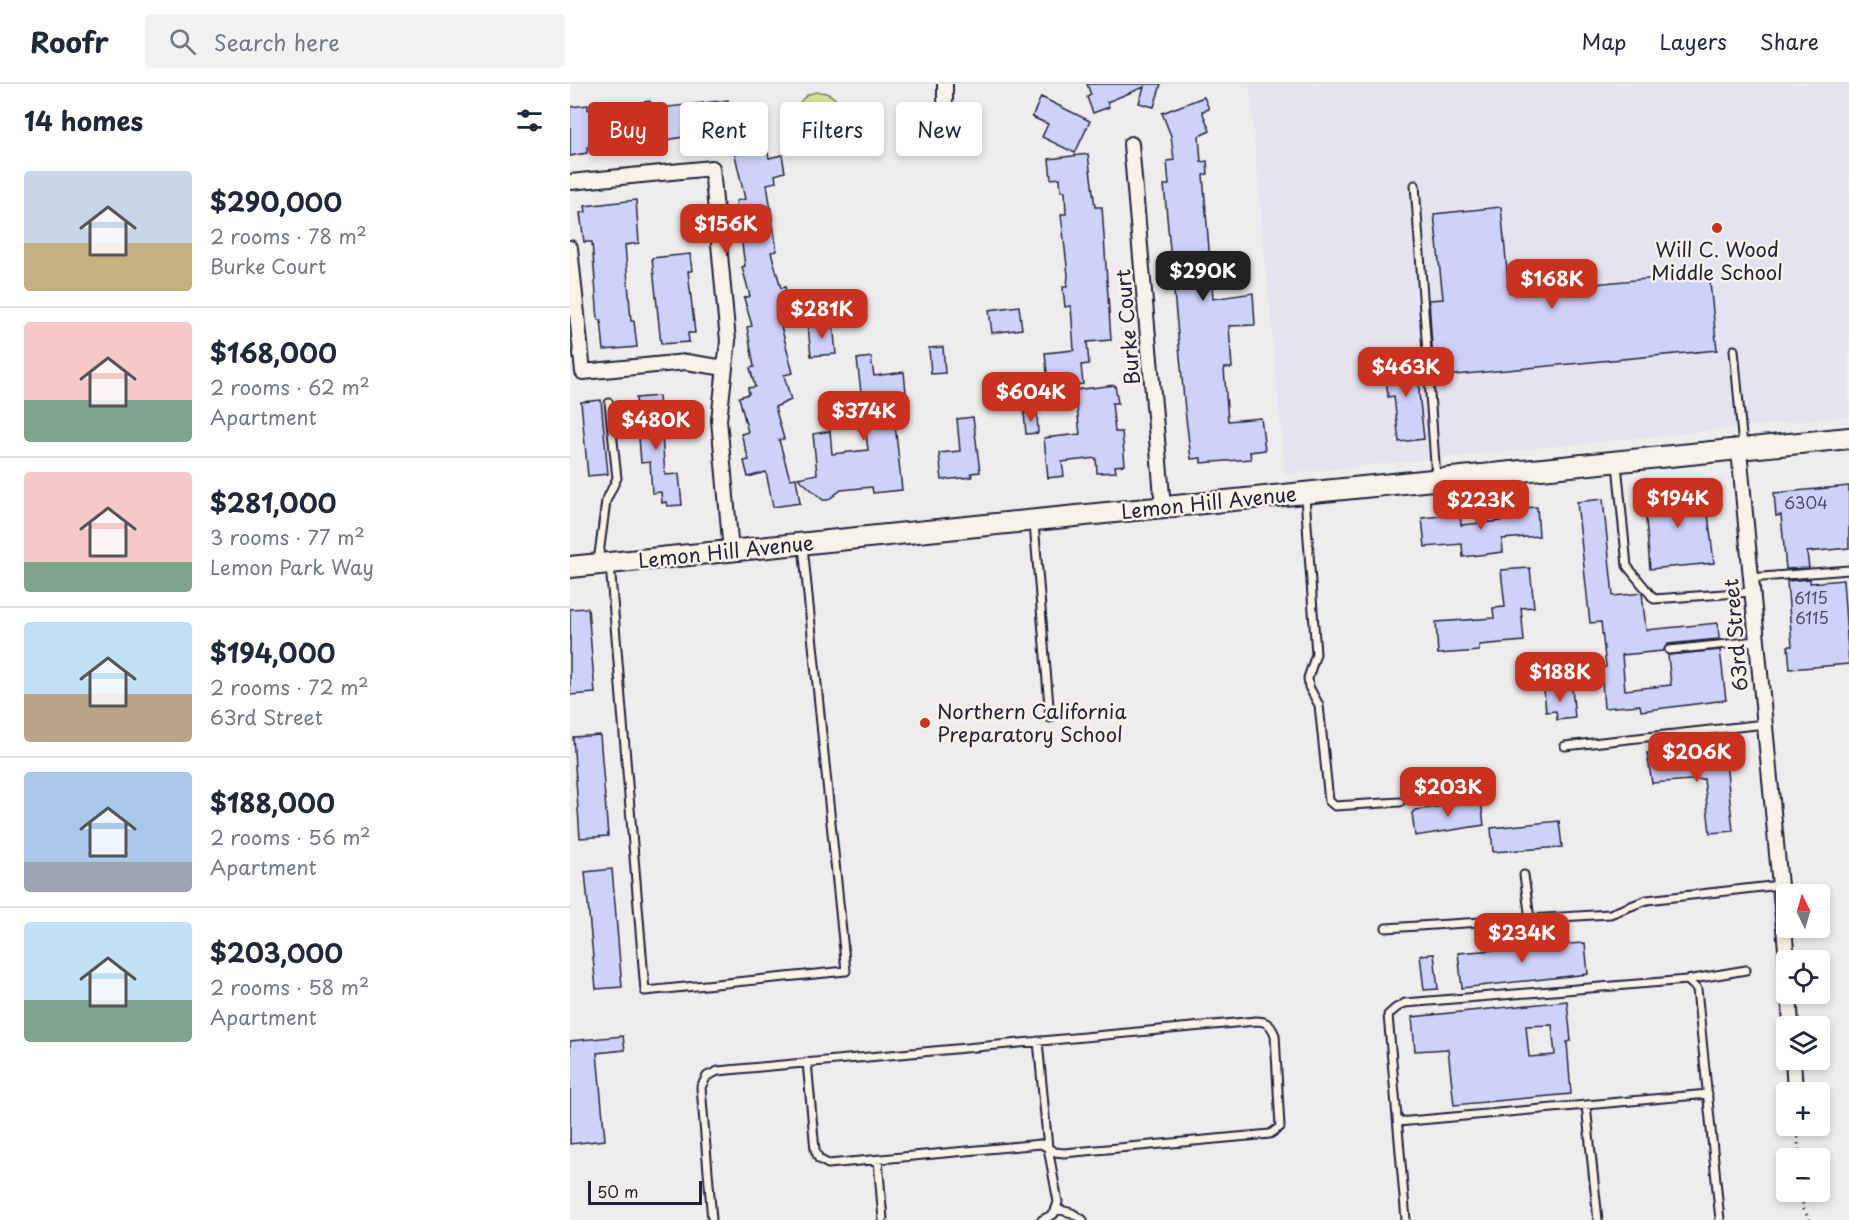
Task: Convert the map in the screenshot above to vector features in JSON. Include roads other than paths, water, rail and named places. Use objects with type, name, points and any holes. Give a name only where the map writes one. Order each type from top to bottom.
[{"type":"street","points":[[945,84],[945,100]]},
{"type":"street","name":"Burke Court","points":[[1131,144],[1163,507]]},
{"type":"street","points":[[570,183],[712,168],[728,341],[720,395],[719,420],[731,551]]},
{"type":"street","points":[[570,248],[574,330],[583,372],[686,362],[725,368]]},
{"type":"street","name":"Lemon Hill Avenue","points":[[570,567],[1849,438]]},
{"type":"street","name":"63rd Street","points":[[1741,449],[1751,585],[1780,884]]},
{"type":"lane","points":[[1415,185],[1436,480]]},
{"type":"lane","points":[[1734,350],[1741,449]]},
{"type":"lane","points":[[609,403],[617,478],[606,501],[604,564],[645,991],[846,971],[803,544]]},
{"type":"lane","points":[[1617,462],[1627,566],[1654,599],[1849,570]]},
{"type":"lane","points":[[1305,493],[1316,654],[1308,678],[1309,687],[1318,705],[1329,801],[1335,806],[1400,802]]},
{"type":"lane","points":[[1034,520],[1050,718]]},
{"type":"lane","points":[[1669,650],[1757,641]]},
{"type":"lane","points":[[1565,746],[1764,724]]},
{"type":"lane","points":[[1524,875],[1530,919]]},
{"type":"lane","points":[[1386,928],[1610,914],[1647,900],[1776,885]]},
{"type":"lane","points":[[1406,1220],[1388,1015],[1395,1008],[1405,1003],[1687,980],[1746,970]]},
{"type":"lane","points":[[1687,980],[1697,989],[1720,1220]]},
{"type":"lane","points":[[712,1220],[701,1087],[707,1076],[718,1071],[807,1062],[1265,1021],[1272,1027],[1275,1035],[1281,1120],[1276,1132],[1064,1153],[1041,1144],[828,1164],[819,1159],[815,1150],[807,1062]]},
{"type":"lane","points":[[1038,1041],[1048,1148],[1052,1161],[1058,1209],[1054,1214],[1042,1220]]},
{"type":"lane","points":[[1398,1122],[1708,1094]]},
{"type":"lane","points":[[1586,1105],[1598,1220]]},
{"type":"lane","points":[[878,1160],[883,1220]]},
{"type":"lane","points":[[1058,1209],[1072,1213],[1083,1220]]},
{"type":"place","name":"Will C. Wood Middle School","points":[[1717,228]]},
{"type":"place","name":"Northern California Preparatory School","points":[[925,723]]}]
